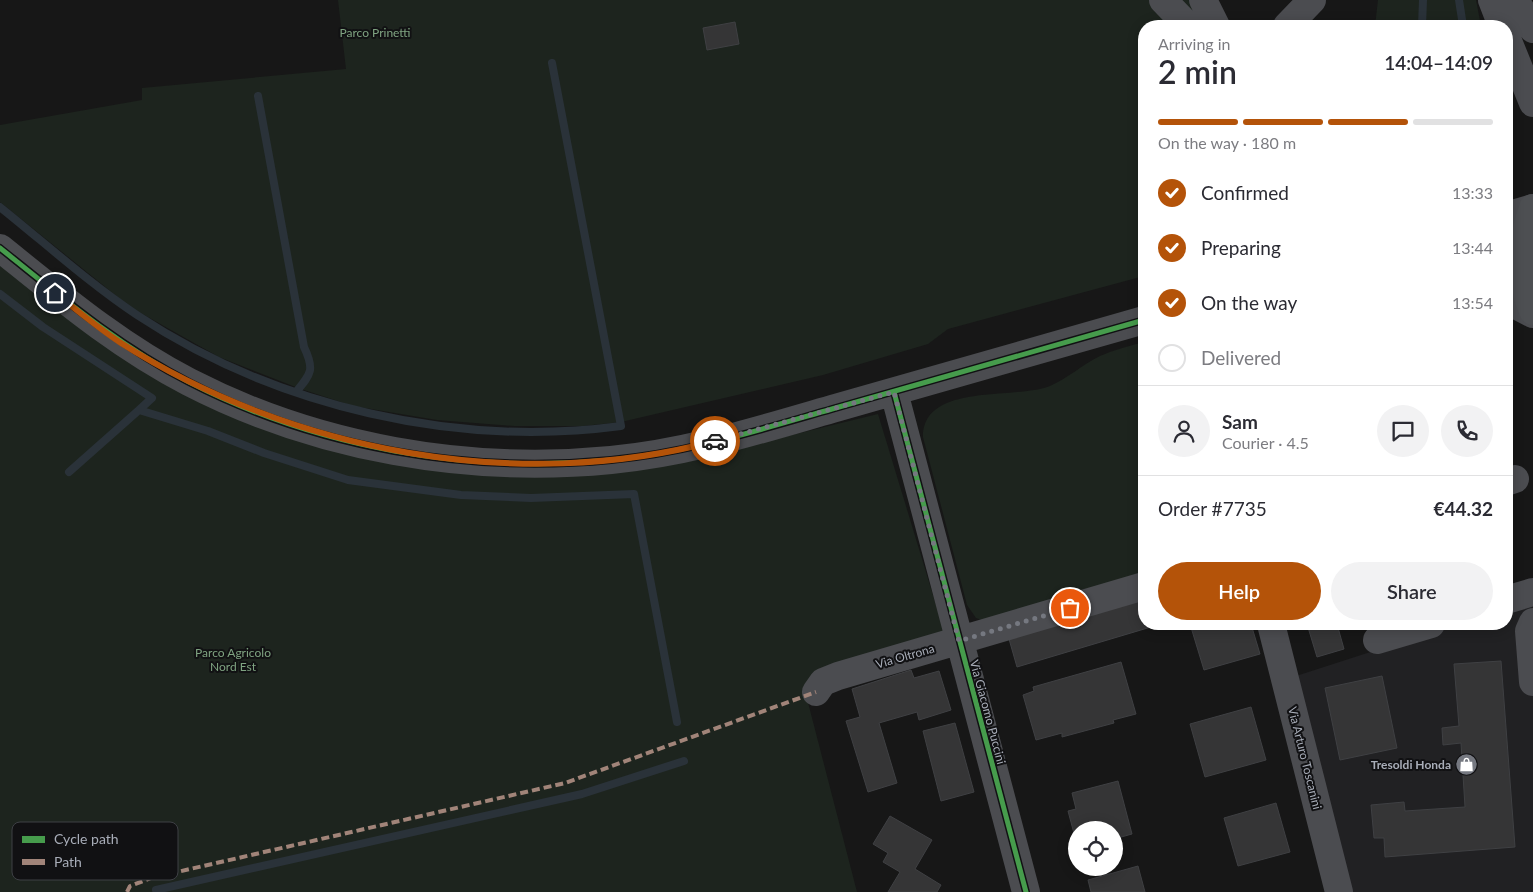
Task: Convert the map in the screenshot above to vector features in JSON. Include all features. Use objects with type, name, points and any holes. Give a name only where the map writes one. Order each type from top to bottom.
[{"type":"main road","points":[[1533,208],[1521,252],[1526,292],[1533,312]]},
{"type":"street","points":[[1163,0],[1182,20]]},
{"type":"street","points":[[1203,0],[1213,20]]},
{"type":"street","points":[[1293,20],[1312,0]]},
{"type":"street","points":[[1491,0],[1492,20]]},
{"type":"street","points":[[1491,0],[1499,20]]},
{"type":"street","points":[[1515,0],[1533,29]]},
{"type":"street","points":[[1513,53],[1533,103]]},
{"type":"street","points":[[1513,214],[1533,208]]},
{"type":"street","points":[[0,248],[120,342],[185,380],[285,423],[343,440],[393,450],[492,462],[612,460],[706,444],[1138,322]]},
{"type":"street","points":[[1513,303],[1533,312]]},
{"type":"street","name":"Via Giacomo Puccini","points":[[894,392],[1026,892]]},
{"type":"street","name":"Via Oltrona","points":[[816,692],[819,686],[831,678],[1138,588]]},
{"type":"street","points":[[1513,598],[1533,592]]},
{"type":"street","points":[[1533,622],[1529,631],[1533,682]]},
{"type":"street","name":"Via Arturo Toscanini","points":[[1273,630],[1339,892]]},
{"type":"street","points":[[1377,640],[1411,630]]},
{"type":"shaded area","points":[[1533,599],[1533,892],[1349,892],[1293,677],[1438,630],[1513,630],[1513,606]]},
{"type":"green space","name":"Parco Prinetti","points":[[338,0],[1189,0],[1200,20],[1138,20],[1138,278],[948,329],[928,344],[823,375],[621,422],[583,426],[514,426],[437,420],[353,406],[298,388],[219,357],[139,312],[0,202],[0,125],[142,100],[142,88],[346,69]]},
{"type":"green space","points":[[1378,0],[1476,0],[1480,20],[1376,20]]},
{"type":"green space","name":"Parco Agricolo Nord Est","points":[[0,262],[101,343],[365,454],[702,457],[878,414],[946,638],[804,687],[857,892],[0,892]]},
{"type":"green space","points":[[1138,344],[1138,582],[985,621],[976,618],[967,605],[923,437],[927,420],[938,408],[954,400],[973,396],[1034,390],[1050,386],[1087,363],[1116,350]]},
{"type":"building","points":[[735,22],[739,44],[707,50],[703,28]]},
{"type":"building","points":[[1138,594],[1138,630],[1141,630],[1017,667],[1007,632]]},
{"type":"building","points":[[1192,630],[1253,630],[1260,654],[1204,670]]},
{"type":"building","points":[[1309,630],[1339,630],[1344,649],[1317,657]]},
{"type":"building","points":[[1501,661],[1515,847],[1385,857],[1384,838],[1374,838],[1371,805],[1404,802],[1405,811],[1465,807],[1461,743],[1443,745],[1442,728],[1459,726],[1454,664]]},
{"type":"building","points":[[1121,662],[1136,714],[1113,720],[1114,723],[1062,737],[1062,733],[1036,740],[1023,695],[1034,691],[1033,687]]},
{"type":"building","points":[[911,670],[914,678],[939,671],[951,710],[919,720],[917,712],[879,723],[897,783],[868,792],[846,721],[860,717],[852,689]]},
{"type":"building","points":[[1382,676],[1397,748],[1340,760],[1325,688]]},
{"type":"building","points":[[1251,707],[1266,760],[1205,777],[1190,724]]},
{"type":"building","points":[[955,723],[974,792],[941,801],[923,731]]},
{"type":"building","points":[[1118,781],[1132,834],[1123,836],[1123,821],[1071,821],[1068,811],[1076,809],[1072,793]]},
{"type":"building","points":[[1276,803],[1290,852],[1238,866],[1224,818]]},
{"type":"building","points":[[890,816],[932,840],[915,869],[941,885],[937,892],[888,892],[900,872],[883,862],[888,853],[873,844]]},
{"type":"building","points":[[1138,866],[1145,892],[1091,892],[1088,880],[1102,876],[1123,876],[1123,870]]},
{"type":"waterway","points":[[1422,20],[1423,0]]},
{"type":"waterway","points":[[1459,0],[1462,20]]},
{"type":"waterway","points":[[0,207],[84,276],[137,315],[191,347],[248,374],[308,396],[369,413],[432,425],[495,431],[559,431],[621,426],[552,63]]},
{"type":"waterway","points":[[258,96],[304,347],[310,361],[308,376],[296,392]]},
{"type":"waterway","points":[[0,294],[43,327],[152,398],[139,410],[208,431],[264,453],[348,480],[461,495],[531,498],[634,494],[677,722]]},
{"type":"waterway","points":[[69,472],[139,410]]},
{"type":"waterway","points":[[156,890],[582,794],[684,761]]},
{"type":"marked path","points":[[178,872],[565,783],[816,692]]},
{"type":"marked path","points":[[127,892],[130,886],[146,880]]},
{"type":"cycle path","points":[[0,248],[91,320],[139,353],[189,382],[238,405],[289,424],[341,439],[394,451],[448,459],[503,463],[611,460],[639,457],[723,440],[1138,322]]},
{"type":"cycle path","points":[[894,392],[1026,892]]},
{"type":"way so far","points":[[715,441],[894,392],[959,641],[1070,608]]},
{"type":"place","name":"Tresoldi Honda","points":[[1467,764]]},
{"type":"route","points":[[55,293],[120,342],[204,390],[285,423],[363,445],[432,456],[492,462],[585,462],[656,454],[715,441]]}]
